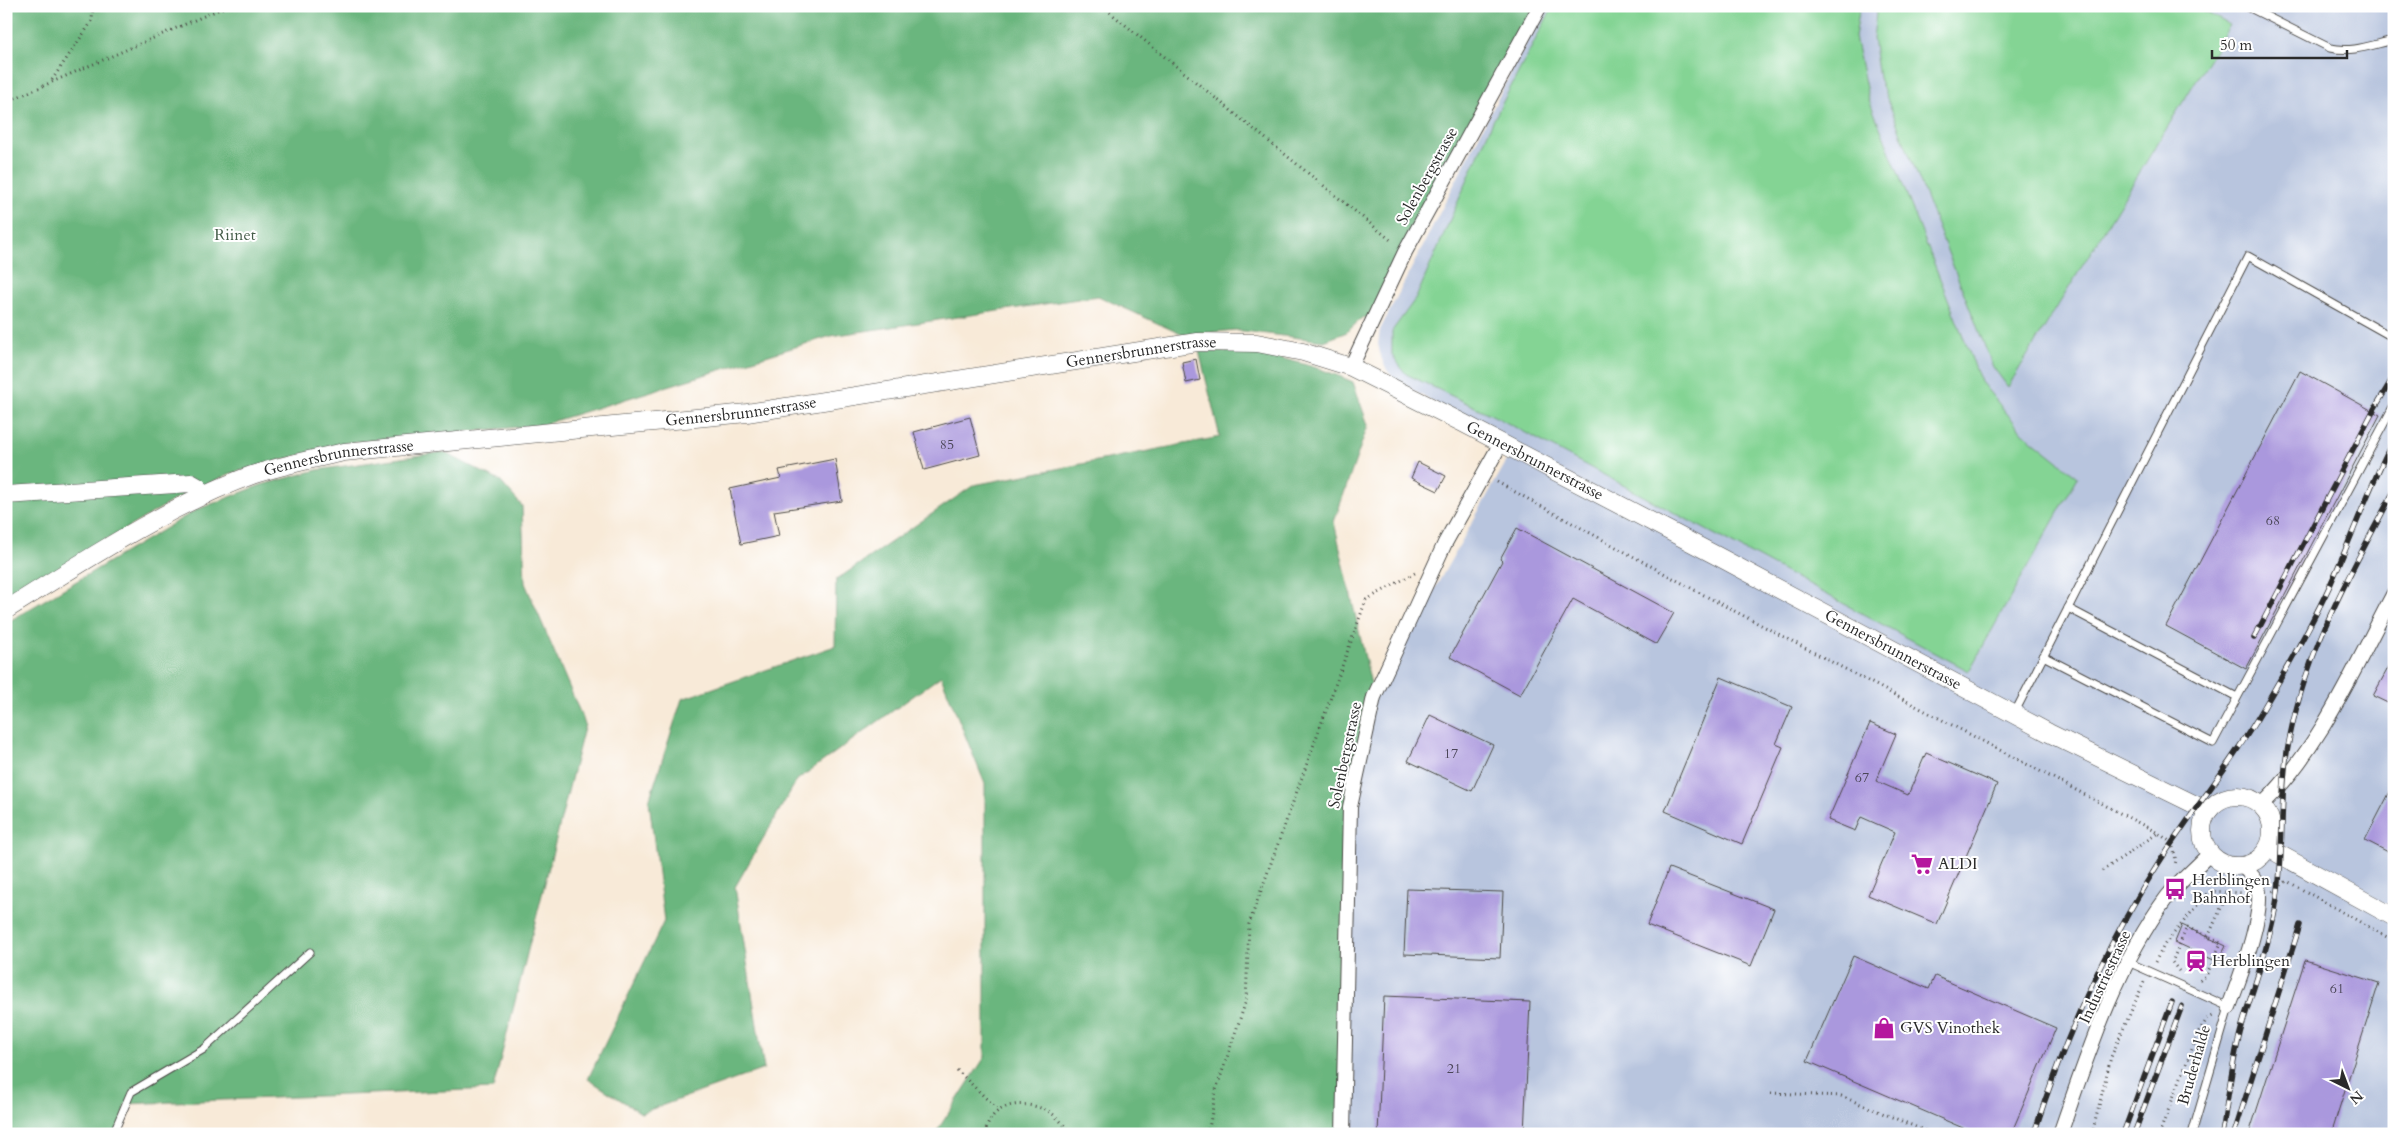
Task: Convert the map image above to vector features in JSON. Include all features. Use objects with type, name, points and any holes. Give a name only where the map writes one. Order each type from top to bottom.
[{"type":"street","name":"Solenbergstrasse","points":[[1351,367],[1405,252],[1540,6]]},
{"type":"street","name":"Gennersbrunnerstrasse","points":[[6,610],[205,495],[253,475],[296,462],[344,452],[747,414],[1197,342],[1257,343],[1321,356],[1351,367],[1501,443],[2014,714],[2208,811]]},
{"type":"street","name":"Solenbergstrasse","points":[[1343,1134],[1350,807],[1374,697],[1437,560],[1501,443]]},
{"type":"street","points":[[6,495],[180,483],[191,483],[198,486],[205,495]]},
{"type":"street","points":[[2262,805],[2284,782],[2313,743],[2394,593]]},
{"type":"street","points":[[2233,796],[2253,799],[2262,805],[2269,814],[2273,825],[2268,848],[2252,863],[2242,866],[2230,865],[2219,861],[2210,853],[2204,844],[2202,833],[2203,822],[2214,804],[2233,796]]},
{"type":"street","points":[[2268,848],[2394,917]]},
{"type":"street","name":"Industriestrasse","points":[[2060,1134],[2078,1082],[2128,962],[2168,897],[2210,853]]},
{"type":"street","name":"Bruderhalde","points":[[2229,1007],[2249,950],[2260,892],[2256,881],[2242,866]]},
{"type":"lane","points":[[2246,6],[2330,48],[2344,51],[2394,40]]},
{"type":"lane","points":[[2014,714],[2248,256],[2394,338]]},
{"type":"lane","points":[[2043,656],[2213,743],[2394,405]]},
{"type":"lane","points":[[2068,608],[2237,697]]},
{"type":"lane","points":[[113,1134],[131,1092],[204,1049],[310,952]]},
{"type":"lane","points":[[2128,962],[2229,1007]]},
{"type":"lane","name":"Bruderhalde","points":[[2192,1134],[2229,1007]]},
{"type":"path","points":[[52,81],[92,21],[93,6]]},
{"type":"path","points":[[6,102],[227,6]]},
{"type":"path","points":[[1102,6],[1405,252]]},
{"type":"path","points":[[1483,475],[1702,594],[2158,833],[2172,842],[2176,860],[2174,869]]},
{"type":"path","points":[[1208,1134],[1216,1090],[1246,1001],[1249,924],[1366,600],[1437,560]]},
{"type":"path","points":[[2102,871],[2158,833]]},
{"type":"path","points":[[2273,891],[2288,881],[2394,941]]},
{"type":"path","points":[[2092,1134],[2111,1057],[2139,990],[2165,944],[2209,891],[2247,894]]},
{"type":"path","points":[[2208,937],[2228,892]]},
{"type":"path","points":[[2180,972],[2172,962],[2188,927],[2221,943],[2206,976]]},
{"type":"path","points":[[2159,1134],[2199,1031],[2208,1019]]},
{"type":"path","points":[[956,1070],[998,1110]]},
{"type":"path","points":[[1771,1093],[1841,1096],[1933,1134]]},
{"type":"path","points":[[985,1134],[987,1121],[998,1110],[1017,1103],[1047,1110],[1070,1134]]},
{"type":"shaded area","points":[[1545,6],[2394,6],[2394,1134],[1343,1134],[1350,807],[1374,697],[1514,448],[1396,381],[1387,370],[1381,357],[1378,344],[1380,330]]},
{"type":"green space","name":"Riinet","points":[[6,6],[1540,6],[1373,319],[1363,317],[1347,332],[1324,341],[1235,330],[1183,335],[1098,296],[831,336],[541,425],[346,443],[229,474],[176,499],[6,600]]},
{"type":"green space","points":[[1553,6],[1860,6],[1855,37],[1868,97],[1981,382],[2023,433],[2078,477],[1969,671],[1498,418],[1406,374],[1392,355],[1392,331],[1416,298],[1493,121]]},
{"type":"green space","points":[[1877,6],[2194,6],[2230,25],[2008,387],[1993,367],[1879,78],[1873,38]]},
{"type":"green space","points":[[1199,351],[1220,351],[1278,358],[1315,367],[1353,382],[1368,425],[1334,522],[1374,697],[1350,807],[1343,1134],[935,1134],[985,1057],[985,784],[941,676],[797,780],[735,887],[764,1069],[641,1113],[588,1079],[664,921],[649,801],[682,699],[835,646],[836,580],[974,485],[1220,437]]},
{"type":"green space","points":[[443,452],[500,481],[522,506],[525,583],[585,724],[493,1089],[125,1104],[121,1134],[6,1134],[6,623],[196,510],[261,485],[317,470]]},
{"type":"building","points":[[1196,359],[1200,380],[1186,383],[1182,362]]},
{"type":"building","points":[[2300,371],[2380,415],[2246,669],[2166,626]]},
{"type":"building","points":[[970,417],[980,455],[924,470],[914,432]]},
{"type":"building","points":[[835,459],[842,501],[774,511],[779,536],[741,544],[730,489],[781,478],[779,470]]},
{"type":"building","points":[[1418,462],[1446,476],[1438,491],[1411,478]]},
{"type":"building","points":[[1517,528],[1674,613],[1656,644],[1573,599],[1520,695],[1450,657],[1502,561],[1500,559]]},
{"type":"building","points":[[2394,657],[2394,706],[2373,696]]},
{"type":"building","points":[[1721,677],[1792,707],[1776,744],[1783,747],[1742,844],[1665,811]]},
{"type":"building","points":[[1430,715],[1493,745],[1472,791],[1408,761]]},
{"type":"building","name":"ALDI","points":[[1870,723],[1896,734],[1876,781],[1908,795],[1926,753],[1997,784],[1937,924],[1868,895],[1895,832],[1861,817],[1855,831],[1828,820]]},
{"type":"building","points":[[2394,784],[2394,855],[2365,840]]},
{"type":"building","points":[[1669,868],[1774,909],[1751,966],[1647,925]]},
{"type":"building","points":[[1407,889],[1503,892],[1500,958],[1404,954]]},
{"type":"building","points":[[2182,925],[2226,946],[2218,962],[2175,942]]},
{"type":"building","points":[[1853,956],[1929,989],[1935,976],[2056,1028],[2011,1134],[1977,1134],[1807,1061]]},
{"type":"building","points":[[2305,960],[2379,983],[2331,1134],[2249,1134]]},
{"type":"building","points":[[1384,996],[1530,1002],[1524,1134],[1378,1134]]},
{"type":"railway","points":[[2254,638],[2373,411],[2394,376]]},
{"type":"railway","points":[[2034,1134],[2071,1031],[2118,932],[2168,849],[2251,730],[2290,662],[2331,583],[2394,439]]},
{"type":"railway","points":[[2222,1134],[2239,1039],[2275,910],[2280,870],[2283,791],[2287,752],[2294,716],[2304,682],[2329,617],[2394,491]]},
{"type":"railway","points":[[2234,1134],[2300,925]]},
{"type":"railway","points":[[2123,1134],[2172,1002]]},
{"type":"railway","points":[[2134,1134],[2182,1006]]},
{"type":"place","name":"ALDI","points":[[1922,864]]},
{"type":"place","name":"Herblingen Bahnhof","points":[[2175,889]]},
{"type":"place","name":"Herblingen","points":[[2196,961]]},
{"type":"place","name":"GVS Vinothek","points":[[1884,1028]]}]
